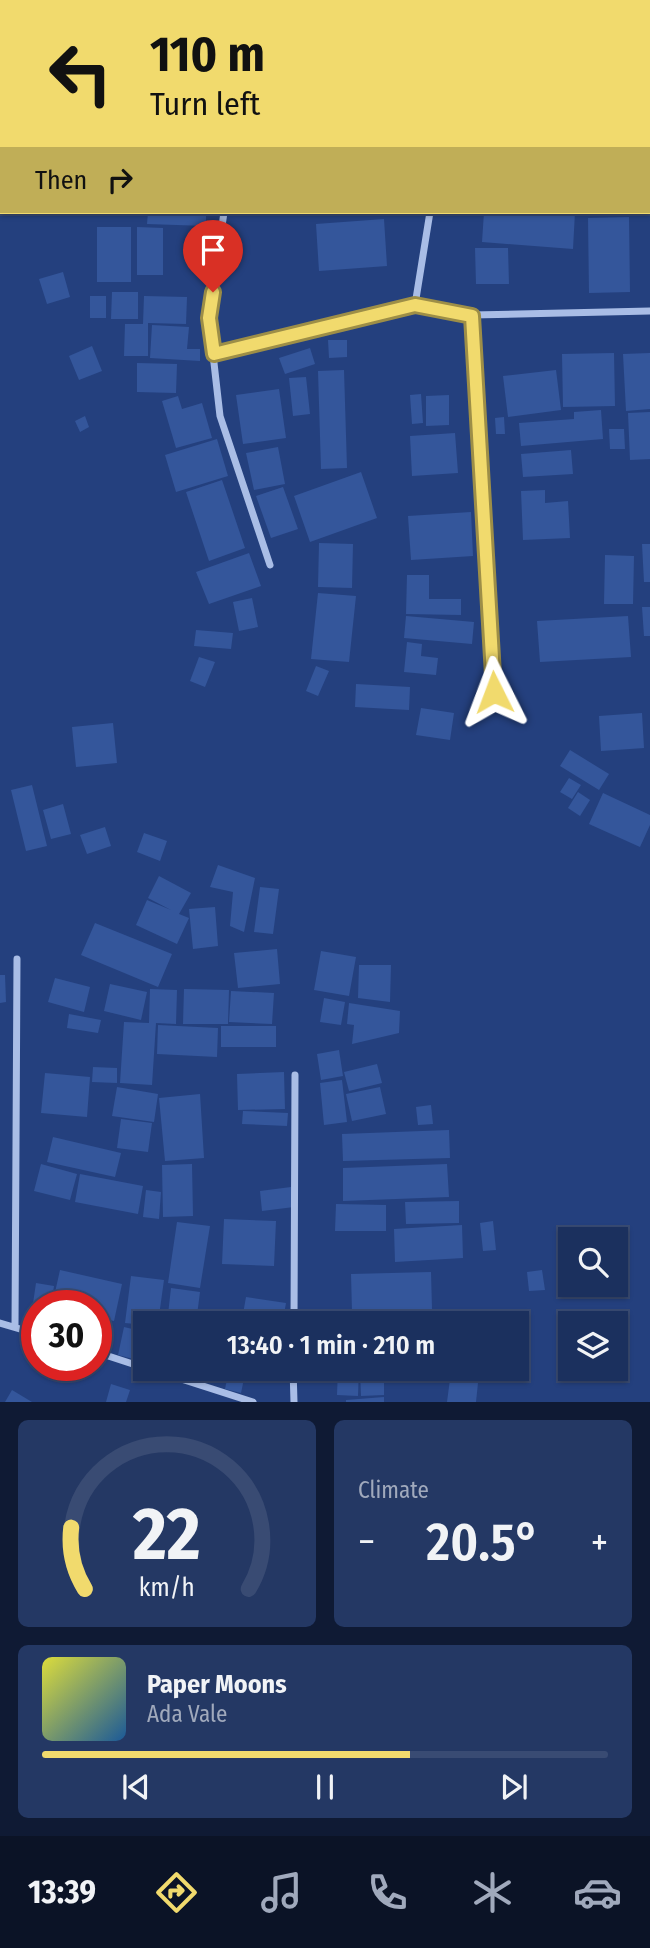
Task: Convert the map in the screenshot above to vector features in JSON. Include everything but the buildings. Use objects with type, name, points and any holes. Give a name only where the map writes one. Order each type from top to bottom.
[{"type":"street","points":[[224,214],[209,318],[220,416],[270,565]]},
{"type":"street","points":[[415,305],[429,214]]},
{"type":"street","points":[[214,354],[415,305],[472,316],[650,311]]},
{"type":"street","points":[[472,316],[494,692]]},
{"type":"street","points":[[15,1327],[17,959]]},
{"type":"street","points":[[294,1311],[295,1075]]},
{"type":"street","points":[[0,1323],[21,1329]]},
{"type":"street","points":[[112,1357],[133,1364]]},
{"type":"street","points":[[187,1381],[253,1402]]},
{"type":"street","points":[[293,1381],[294,1402]]},
{"type":"route","points":[[213,292],[209,318],[214,354],[415,305],[472,316],[494,692]]}]
